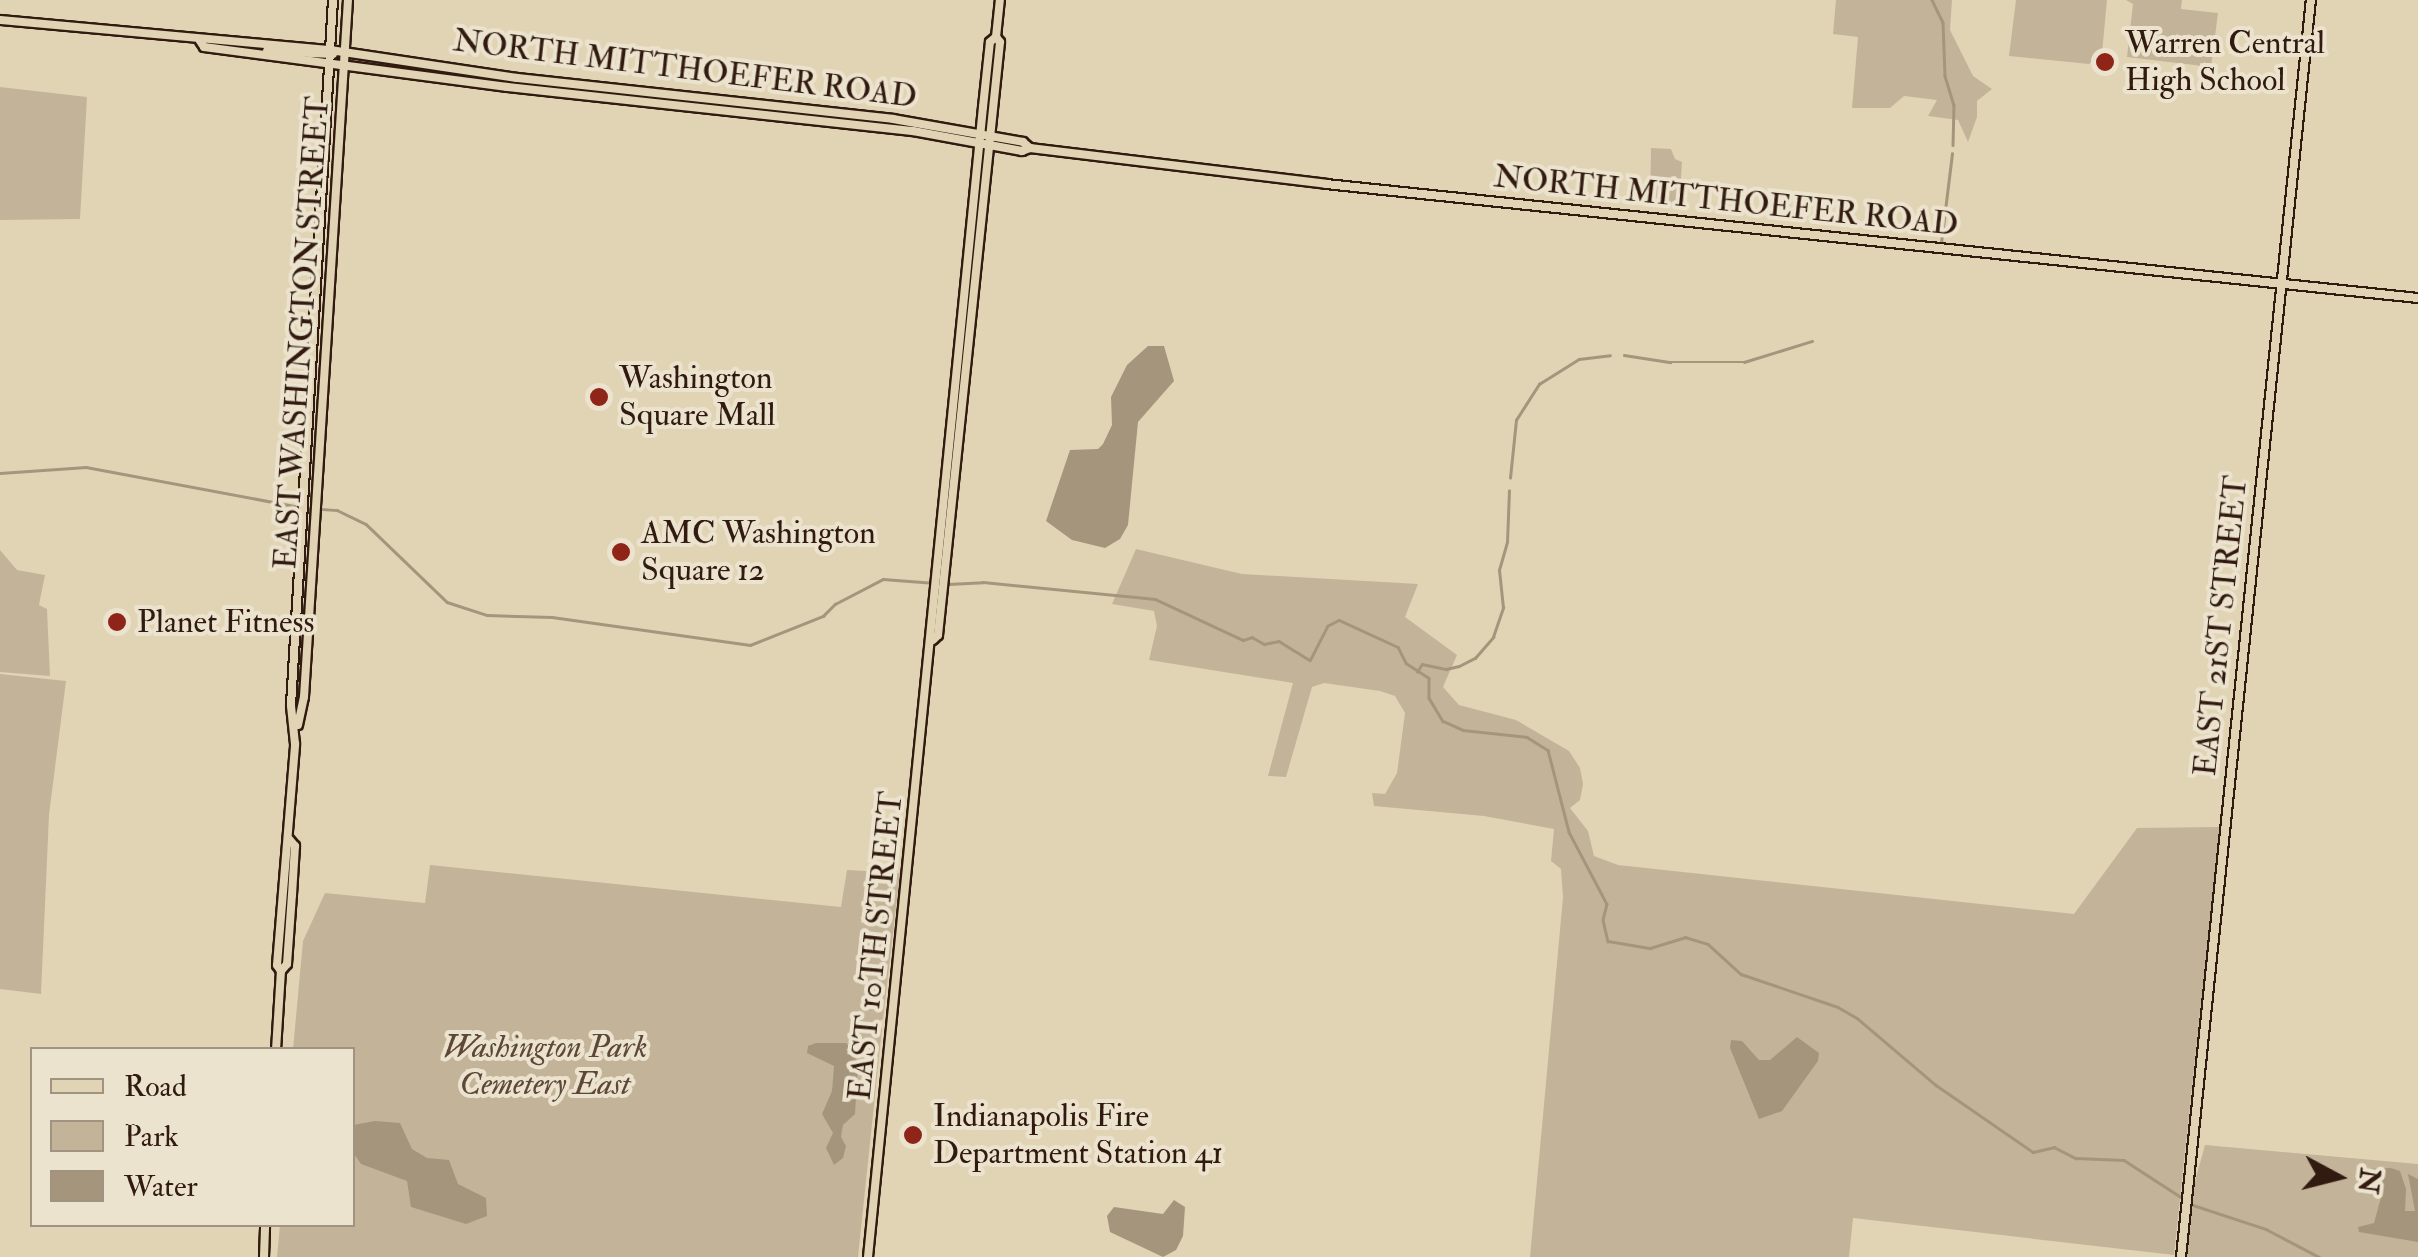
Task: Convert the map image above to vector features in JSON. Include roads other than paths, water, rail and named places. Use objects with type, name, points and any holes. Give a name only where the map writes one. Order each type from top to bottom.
[{"type":"main road","name":"EAST WASHINGTON STREET","points":[[296,729],[291,705],[334,54],[333,0]]},
{"type":"main road","name":"EAST WASHINGTON STREET","points":[[334,54],[345,41],[348,0]]},
{"type":"main road","name":"EAST 10TH STREET","points":[[868,1257],[934,640],[938,635],[937,595],[985,139],[990,42],[996,37],[1000,0]]},
{"type":"main road","name":"EAST 21ST STREET","points":[[2181,1257],[2311,0]]},
{"type":"main road","points":[[0,20],[334,54]]},
{"type":"main road","points":[[200,42],[204,47],[258,54],[334,54]]},
{"type":"main road","name":"EAST WASHINGTON STREET","points":[[276,1047],[284,844],[290,840],[296,729],[303,707],[344,63],[334,54]]},
{"type":"main road","name":"NORTH MITTHOEFER ROAD","points":[[334,54],[344,63],[507,87],[985,139]]},
{"type":"main road","name":"NORTH MITTHOEFER ROAD","points":[[334,54],[918,122],[1022,152],[1030,148],[1326,184],[2418,298]]},
{"type":"main road","points":[[888,128],[918,122]]},
{"type":"main road","points":[[264,1257],[265,1227]]},
{"type":"water","points":[[1148,346],[1164,346],[1174,381],[1138,422],[1128,525],[1120,539],[1105,548],[1072,540],[1046,521],[1070,450],[1098,449],[1103,444],[1112,425],[1111,397],[1127,365]]},
{"type":"water","points":[[1797,1037],[1819,1053],[1818,1061],[1782,1111],[1759,1119],[1730,1048],[1731,1040],[1742,1041],[1759,1060],[1770,1060]]},
{"type":"water","points":[[846,1043],[854,1051],[858,1065],[855,1114],[843,1125],[841,1137],[846,1146],[843,1158],[834,1165],[826,1148],[833,1133],[822,1114],[832,1091],[834,1066],[807,1053],[808,1046]]},
{"type":"water","points":[[400,1123],[412,1149],[427,1158],[449,1160],[458,1184],[486,1198],[487,1216],[466,1224],[411,1207],[407,1181],[361,1164],[355,1155],[355,1125]]},
{"type":"water","points":[[2368,1169],[2400,1171],[2406,1189],[2405,1211],[2415,1211],[2408,1174],[2418,1179],[2418,1242],[2359,1232],[2358,1227],[2374,1223],[2383,1190],[2381,1177],[2369,1178]]},
{"type":"water","points":[[1174,1200],[1185,1207],[1183,1236],[1176,1250],[1163,1257],[1110,1232],[1107,1216],[1114,1207],[1163,1214]]},
{"type":"waterway","points":[[1932,0],[1943,23],[1945,76],[1954,105],[1953,145]]},
{"type":"waterway","points":[[1941,243],[1952,154]]},
{"type":"waterway","points":[[1624,355],[1670,362],[1744,362],[1812,341]]},
{"type":"waterway","points":[[1510,478],[1516,420],[1539,384],[1579,359],[1610,355]]},
{"type":"waterway","points":[[0,473],[86,467],[299,507]]},
{"type":"waterway","points":[[1417,672],[1422,664],[1446,669],[1459,666],[1475,658],[1493,637],[1503,608],[1499,570],[1507,542],[1509,491]]},
{"type":"waterway","points":[[307,508],[337,510],[366,524],[447,602],[487,615],[552,617],[750,645],[823,616],[835,604],[883,579],[935,583]]},
{"type":"waterway","points":[[948,584],[983,582],[1155,599],[1243,640],[1252,637],[1264,644],[1279,641],[1310,660],[1327,626],[1339,620],[1398,647],[1406,663],[1429,678],[1429,698],[1443,721],[1463,730],[1527,737],[1548,750],[1569,832],[1607,904],[1603,920],[1608,941],[1650,948],[1685,937],[1708,944],[1741,974],[1838,1007],[1857,1018],[1936,1085],[2033,1152],[2054,1147],[2076,1158],[2124,1160],[2184,1199]]},
{"type":"waterway","points":[[2190,1204],[2266,1229],[2319,1257]]},
{"type":"place","name":"Warren Central High School","points":[[2105,62]]},
{"type":"place","name":"Washington Square Mall","points":[[599,397]]},
{"type":"place","name":"AMC Washington Square 12","points":[[621,552]]},
{"type":"place","name":"Planet Fitness","points":[[117,622]]},
{"type":"place","name":"Indianapolis Fire Department Station 41","points":[[913,1135]]},
{"type":"park label","name":"Washington Park Cemetery East","points":[[545,1066]]}]
